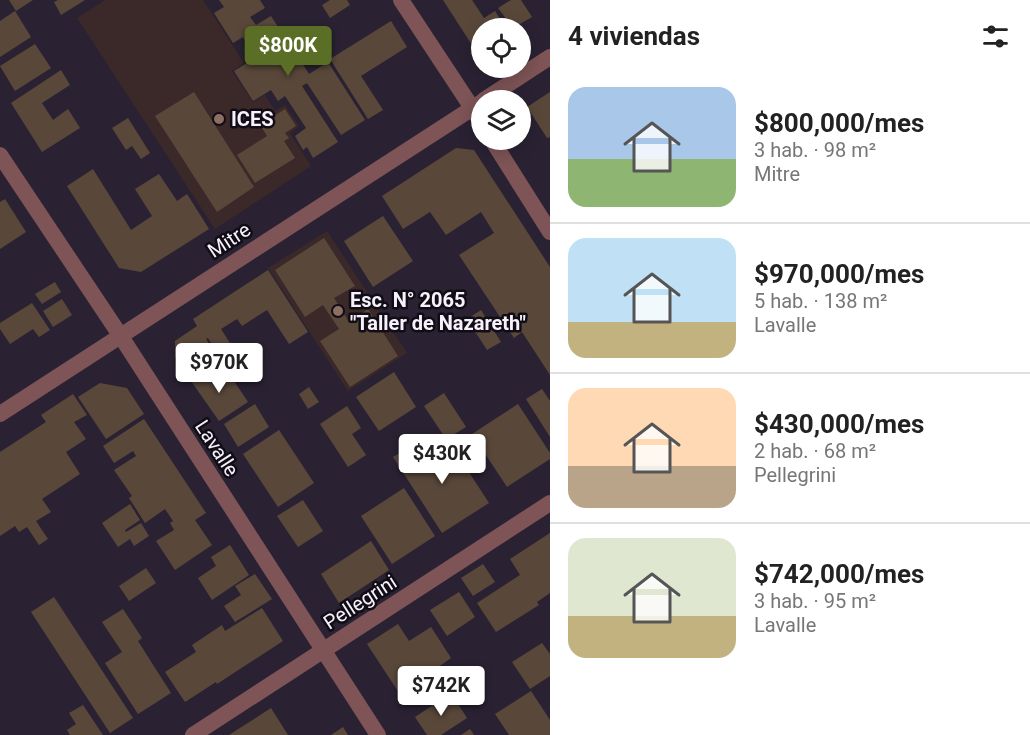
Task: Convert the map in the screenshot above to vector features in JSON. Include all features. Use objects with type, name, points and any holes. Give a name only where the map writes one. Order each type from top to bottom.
[{"type":"street","points":[[401,0],[471,93]]},
{"type":"street","name":"Mitre","points":[[500,90],[550,57]]},
{"type":"street","name":"Mitre","points":[[0,414],[471,109]]},
{"type":"street","points":[[498,150],[550,232]]},
{"type":"street","name":"Lavalle","points":[[0,154],[120,335],[378,735]]},
{"type":"street","name":"Pellegrini","points":[[193,735],[550,503]]},
{"type":"shaded area","name":"ICES","points":[[105,0],[203,0],[244,63],[232,71],[253,102],[265,95],[275,111],[285,105],[299,126],[290,133],[311,166],[215,229],[77,18]]},
{"type":"shaded area","name":"Esc. N° 2065 \"Taller de Nazareth\"","points":[[327,231],[407,353],[348,391],[268,268]]},
{"type":"building","points":[[9,0],[33,0],[16,11]]},
{"type":"building","points":[[85,0],[61,15],[54,2]]},
{"type":"building","points":[[219,0],[260,0],[265,8],[250,17],[256,25],[271,16],[287,41],[270,52],[276,60],[294,50],[309,74],[328,62],[365,120],[341,135],[307,83],[302,86],[338,142],[313,158],[307,147],[303,150],[295,136],[306,128],[285,96],[278,101],[271,90],[253,101],[234,71],[252,60],[244,48],[248,46],[243,37],[233,43],[214,13],[224,7]]},
{"type":"building","points":[[330,0],[347,0],[350,5],[330,18],[322,5]]},
{"type":"building","points":[[443,0],[472,0],[484,18],[471,18],[470,42]]},
{"type":"building","points":[[511,0],[521,0],[532,17],[506,18],[498,8]]},
{"type":"building","points":[[15,11],[31,37],[0,57],[0,21]]},
{"type":"building","points":[[495,11],[500,18],[484,18]]},
{"type":"building","points":[[391,21],[407,47],[361,76],[383,110],[368,119],[330,59]]},
{"type":"building","points":[[35,44],[51,68],[15,91],[0,66]]},
{"type":"building","points":[[61,70],[70,85],[42,103],[53,120],[68,109],[80,128],[42,152],[11,103]]},
{"type":"building","points":[[194,92],[254,187],[217,212],[155,116]]},
{"type":"building","points":[[550,92],[550,137],[547,138],[531,113],[531,104]]},
{"type":"building","points":[[270,109],[274,116],[285,109],[296,126],[285,133],[289,138],[284,141],[295,158],[255,183],[237,155],[267,136],[256,118]]},
{"type":"building","points":[[128,118],[150,153],[141,159],[132,146],[126,150],[112,128]]},
{"type":"building","points":[[456,148],[474,150],[550,267],[550,375],[522,332],[514,338],[459,255],[494,233],[481,212],[446,235],[430,212],[403,229],[382,196]]},
{"type":"building","points":[[93,169],[131,230],[152,216],[135,189],[159,174],[177,201],[187,194],[209,229],[141,272],[119,268],[67,186]]},
{"type":"building","points":[[5,199],[26,232],[0,249],[0,202]]},
{"type":"building","points":[[383,216],[413,261],[373,287],[344,241]]},
{"type":"building","name":"Esc. N° 2065 \"Taller de Nazareth\"","points":[[324,238],[355,286],[334,298],[349,322],[368,309],[398,356],[350,387],[320,341],[339,329],[323,305],[305,317],[275,270]]},
{"type":"building","points":[[268,270],[308,332],[289,344],[267,310],[242,326],[237,319],[221,329],[242,362],[229,371],[208,338],[206,339],[218,357],[187,377],[175,357],[175,341],[197,326],[193,319]]},
{"type":"building","points":[[55,282],[61,292],[42,304],[35,294]]},
{"type":"building","points":[[62,299],[72,315],[53,327],[43,311]]},
{"type":"building","points":[[32,303],[50,330],[39,337],[33,329],[10,344],[0,329],[0,323]]},
{"type":"building","points":[[481,310],[501,342],[487,350],[467,319]]},
{"type":"building","points":[[212,367],[222,384],[232,378],[248,402],[219,421],[191,381]]},
{"type":"building","points":[[394,372],[416,407],[379,431],[356,397]]},
{"type":"building","points":[[100,383],[127,388],[144,414],[106,439],[78,397]]},
{"type":"building","points":[[309,387],[319,402],[308,409],[299,394]]},
{"type":"building","points":[[542,389],[550,401],[550,437],[526,399]]},
{"type":"building","points":[[444,393],[466,427],[446,439],[424,406]]},
{"type":"building","points":[[73,394],[87,415],[74,422],[86,439],[66,452],[80,474],[42,499],[51,512],[36,521],[48,539],[39,545],[27,527],[19,532],[15,526],[0,536],[0,452],[46,422],[41,415]]},
{"type":"building","points":[[255,404],[269,427],[238,447],[224,424]]},
{"type":"building","points":[[518,404],[550,453],[550,459],[507,487],[472,434]]},
{"type":"building","points":[[347,406],[361,428],[352,434],[366,455],[348,467],[320,424]]},
{"type":"building","points":[[144,419],[206,513],[195,520],[212,545],[175,570],[156,541],[174,530],[170,523],[173,521],[165,509],[145,523],[129,498],[132,496],[114,470],[136,456],[133,451],[114,463],[103,446]]},
{"type":"building","points":[[279,430],[314,483],[278,507],[243,454]]},
{"type":"building","points":[[448,440],[489,503],[442,533],[393,457],[409,447],[417,459]]},
{"type":"building","points":[[404,488],[435,536],[392,564],[361,516]]},
{"type":"building","points":[[303,500],[323,531],[298,547],[277,516]]},
{"type":"building","points":[[130,504],[140,520],[125,530],[126,532],[141,523],[149,536],[134,546],[130,539],[118,547],[102,523]]},
{"type":"building","points":[[550,533],[550,593],[537,602],[539,605],[496,632],[477,603],[520,575],[510,559]]},
{"type":"building","points":[[371,541],[389,570],[339,603],[321,574]]},
{"type":"building","points":[[230,545],[249,575],[212,600],[198,578],[216,566],[211,557]]},
{"type":"building","points":[[483,564],[495,582],[473,596],[461,578]]},
{"type":"building","points":[[146,568],[156,583],[129,601],[119,586]]},
{"type":"building","points":[[255,574],[272,599],[235,622],[224,606],[241,595],[235,586]]},
{"type":"building","points":[[459,592],[475,617],[447,636],[430,610]]},
{"type":"building","points":[[54,597],[133,718],[110,733],[31,612]]},
{"type":"building","points":[[262,608],[283,641],[185,702],[165,672],[196,652],[192,645],[222,625],[225,631]]},
{"type":"building","points":[[123,609],[142,638],[138,641],[171,693],[138,714],[105,663],[122,652],[102,622]]},
{"type":"building","points":[[398,624],[409,641],[431,627],[451,658],[430,673],[438,685],[407,705],[367,644]]},
{"type":"building","points":[[542,643],[550,654],[550,676],[530,689],[512,662]]},
{"type":"building","points":[[531,691],[550,720],[550,735],[509,735],[495,714]]},
{"type":"building","points":[[451,693],[467,718],[441,735],[427,735],[415,717]]},
{"type":"building","points":[[83,705],[103,735],[70,735],[67,730],[76,724],[69,713]]},
{"type":"building","points":[[271,708],[288,735],[229,735]]},
{"type":"building","points":[[343,727],[348,735],[331,735]]},
{"type":"building","points":[[470,729],[474,735],[461,735]]},
{"type":"place","name":"ICES","points":[[219,119]]},
{"type":"place","name":"Esc. N° 2065 \"Taller de Nazareth\"","points":[[338,311]]}]
